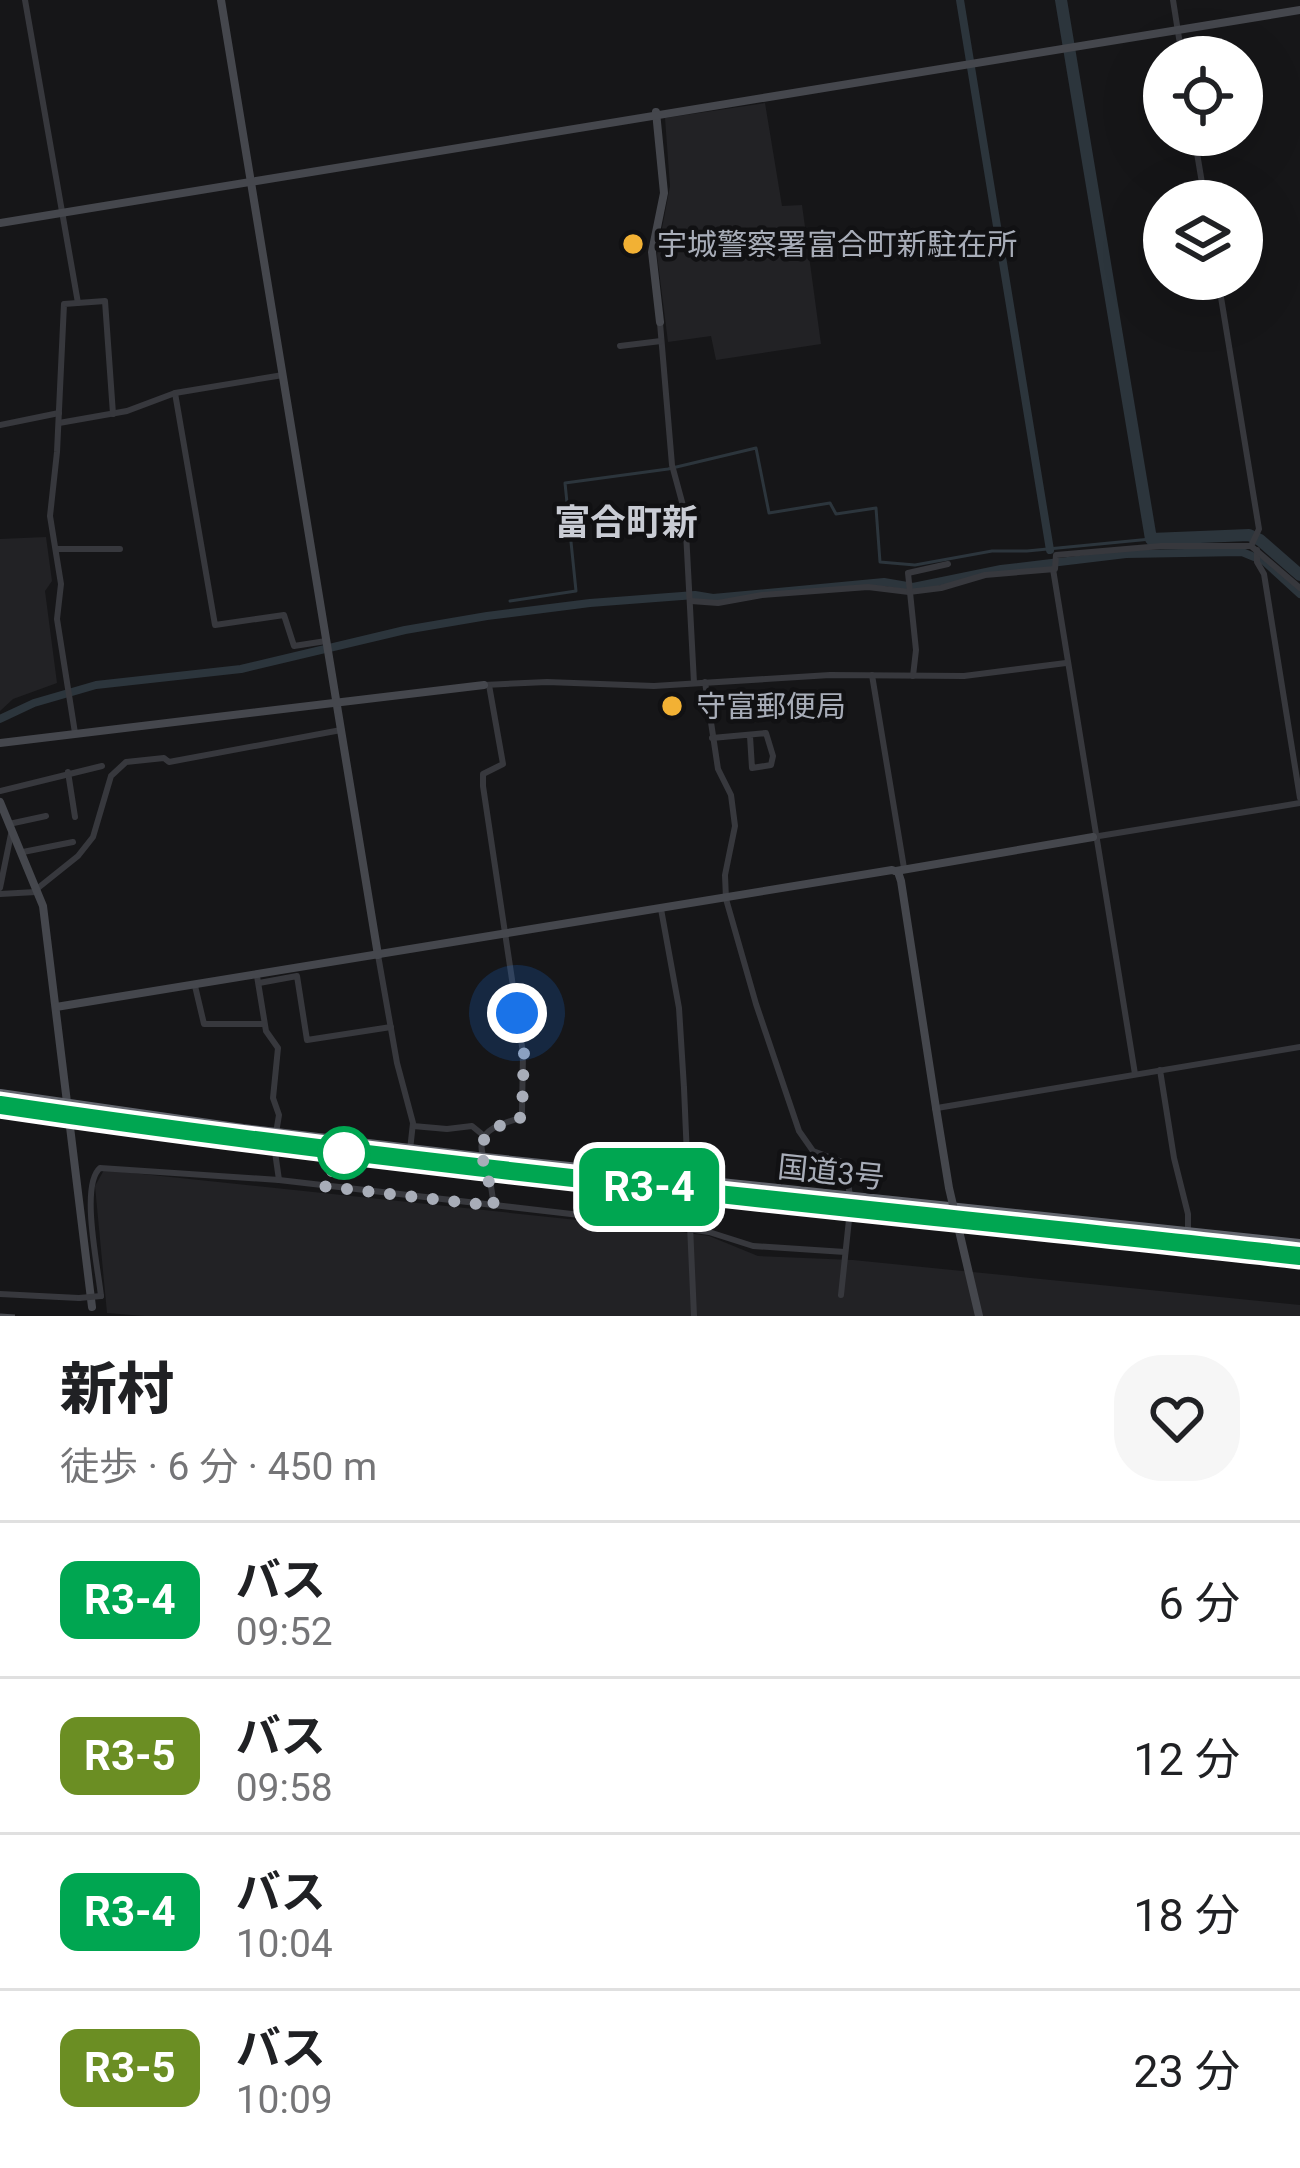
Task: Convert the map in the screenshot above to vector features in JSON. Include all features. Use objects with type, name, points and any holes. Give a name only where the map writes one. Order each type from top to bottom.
[{"type":"highway","name":"国道3号","points":[[0,1095],[275,1140],[487,1165],[1187,1238],[1300,1245]]},
{"type":"highway","name":"国道3号","points":[[0,1106],[69,1109]]},
{"type":"highway","name":"国道3号","points":[[275,1140],[410,1150],[487,1165]]},
{"type":"highway","name":"国道3号","points":[[1187,1238],[1300,1256]]},
{"type":"street","points":[[25,0],[78,303]]},
{"type":"street","points":[[221,0],[378,956],[413,1126],[410,1150]]},
{"type":"street","points":[[1173,0],[1178,36]]},
{"type":"street","points":[[0,223],[1300,10]]},
{"type":"street","points":[[656,112],[664,193],[652,252],[673,469],[685,514],[694,683]]},
{"type":"street","points":[[258,980],[1300,800],[1264,574],[1255,551],[1258,533],[1221,300]]},
{"type":"street","points":[[75,733],[57,619],[61,584],[50,516],[64,304],[104,302],[113,414]]},
{"type":"street","points":[[620,346],[661,340]]},
{"type":"street","points":[[59,423],[113,414],[175,393],[283,375]]},
{"type":"street","points":[[175,393],[215,626],[284,614],[293,646],[327,646]]},
{"type":"street","points":[[0,425],[59,413]]},
{"type":"street","points":[[1135,1074],[1066,663],[1056,554],[1161,546],[1255,551],[1300,588]]},
{"type":"street","points":[[57,549],[120,549]]},
{"type":"street","points":[[913,676],[916,650],[908,573],[947,563]]},
{"type":"street","points":[[691,597],[718,603],[868,587],[941,588],[985,575],[1056,564]]},
{"type":"street","points":[[0,743],[487,685],[654,686],[872,675],[964,676],[1066,663]]},
{"type":"street","points":[[872,675],[949,1188],[979,1316]]},
{"type":"street","points":[[705,682],[718,769],[731,795],[735,826],[725,874],[726,898],[756,1004],[800,1131],[813,1151],[845,1163],[850,1203],[842,1294]]},
{"type":"street","points":[[487,685],[503,764],[483,774],[483,786],[524,1053],[520,1118],[493,1126],[483,1135],[481,1150],[494,1206]]},
{"type":"street","points":[[10,827],[0,891],[39,890],[93,838],[111,776],[126,762],[164,758],[169,762],[341,730]]},
{"type":"street","points":[[712,739],[766,734],[773,756],[770,766],[752,768],[750,736]]},
{"type":"street","points":[[0,791],[102,766]]},
{"type":"street","points":[[68,772],[75,817]]},
{"type":"street","points":[[0,802],[39,890],[92,1307]]},
{"type":"street","points":[[10,827],[46,816]]},
{"type":"street","points":[[23,852],[73,842]]},
{"type":"street","points":[[655,910],[679,1008],[694,1316]]},
{"type":"street","points":[[56,1007],[297,976],[307,1040],[391,1027]]},
{"type":"street","points":[[258,980],[264,1024],[278,1048],[273,1094],[279,1115],[275,1140],[279,1180]]},
{"type":"street","points":[[195,986],[204,1024],[264,1024]]},
{"type":"street","points":[[936,1108],[1300,1047]]},
{"type":"street","points":[[1160,1070],[1188,1214],[1187,1238]]},
{"type":"street","points":[[413,1126],[472,1126],[483,1135]]},
{"type":"street","points":[[0,1294],[101,1296],[91,1208],[95,1169],[279,1180],[640,1222],[709,1232],[753,1246],[844,1252]]},
{"type":"street","points":[[640,1222],[645,1181]]},
{"type":"shaded area","points":[[765,103],[782,206],[802,205],[821,344],[716,360],[711,336],[668,342],[657,255],[670,186],[665,118]]},
{"type":"shaded area","points":[[46,537],[52,581],[45,591],[57,683],[13,699],[0,711],[0,539]]},
{"type":"shaded area","points":[[104,1170],[644,1227],[709,1236],[758,1256],[853,1260],[1300,1305],[1300,1316],[107,1313],[95,1186]]},
{"type":"waterway","points":[[960,0],[1050,550]]},
{"type":"waterway","points":[[1061,0],[1151,539],[1249,535],[1300,575]]},
{"type":"waterway","points":[[510,601],[576,591],[565,483],[668,469],[756,448],[769,513],[830,503],[836,514],[876,508],[880,562],[915,565],[992,551],[1151,539]]},
{"type":"waterway","points":[[0,719],[34,703],[96,685],[241,669],[405,630],[590,603],[695,595],[713,598],[884,582],[913,587],[1001,569],[1126,554],[1242,552],[1264,561],[1300,594]]},
{"type":"railway","points":[[0,1315],[15,1316]]},
{"type":"bus line","name":"R3-4","points":[[0,1105],[489,1171],[1300,1256]]},
{"type":"place","name":"宇城警察署富合町新駐在所","points":[[633,244]]},
{"type":"place","name":"守富郵便局","points":[[672,706]]},
{"type":"district","name":"富合町新","points":[[626,523]]},
{"type":"route","points":[[344,1153],[322,1186],[494,1206],[481,1150],[483,1135],[493,1126],[520,1118],[522,1112],[524,1053],[517,1013]]}]
